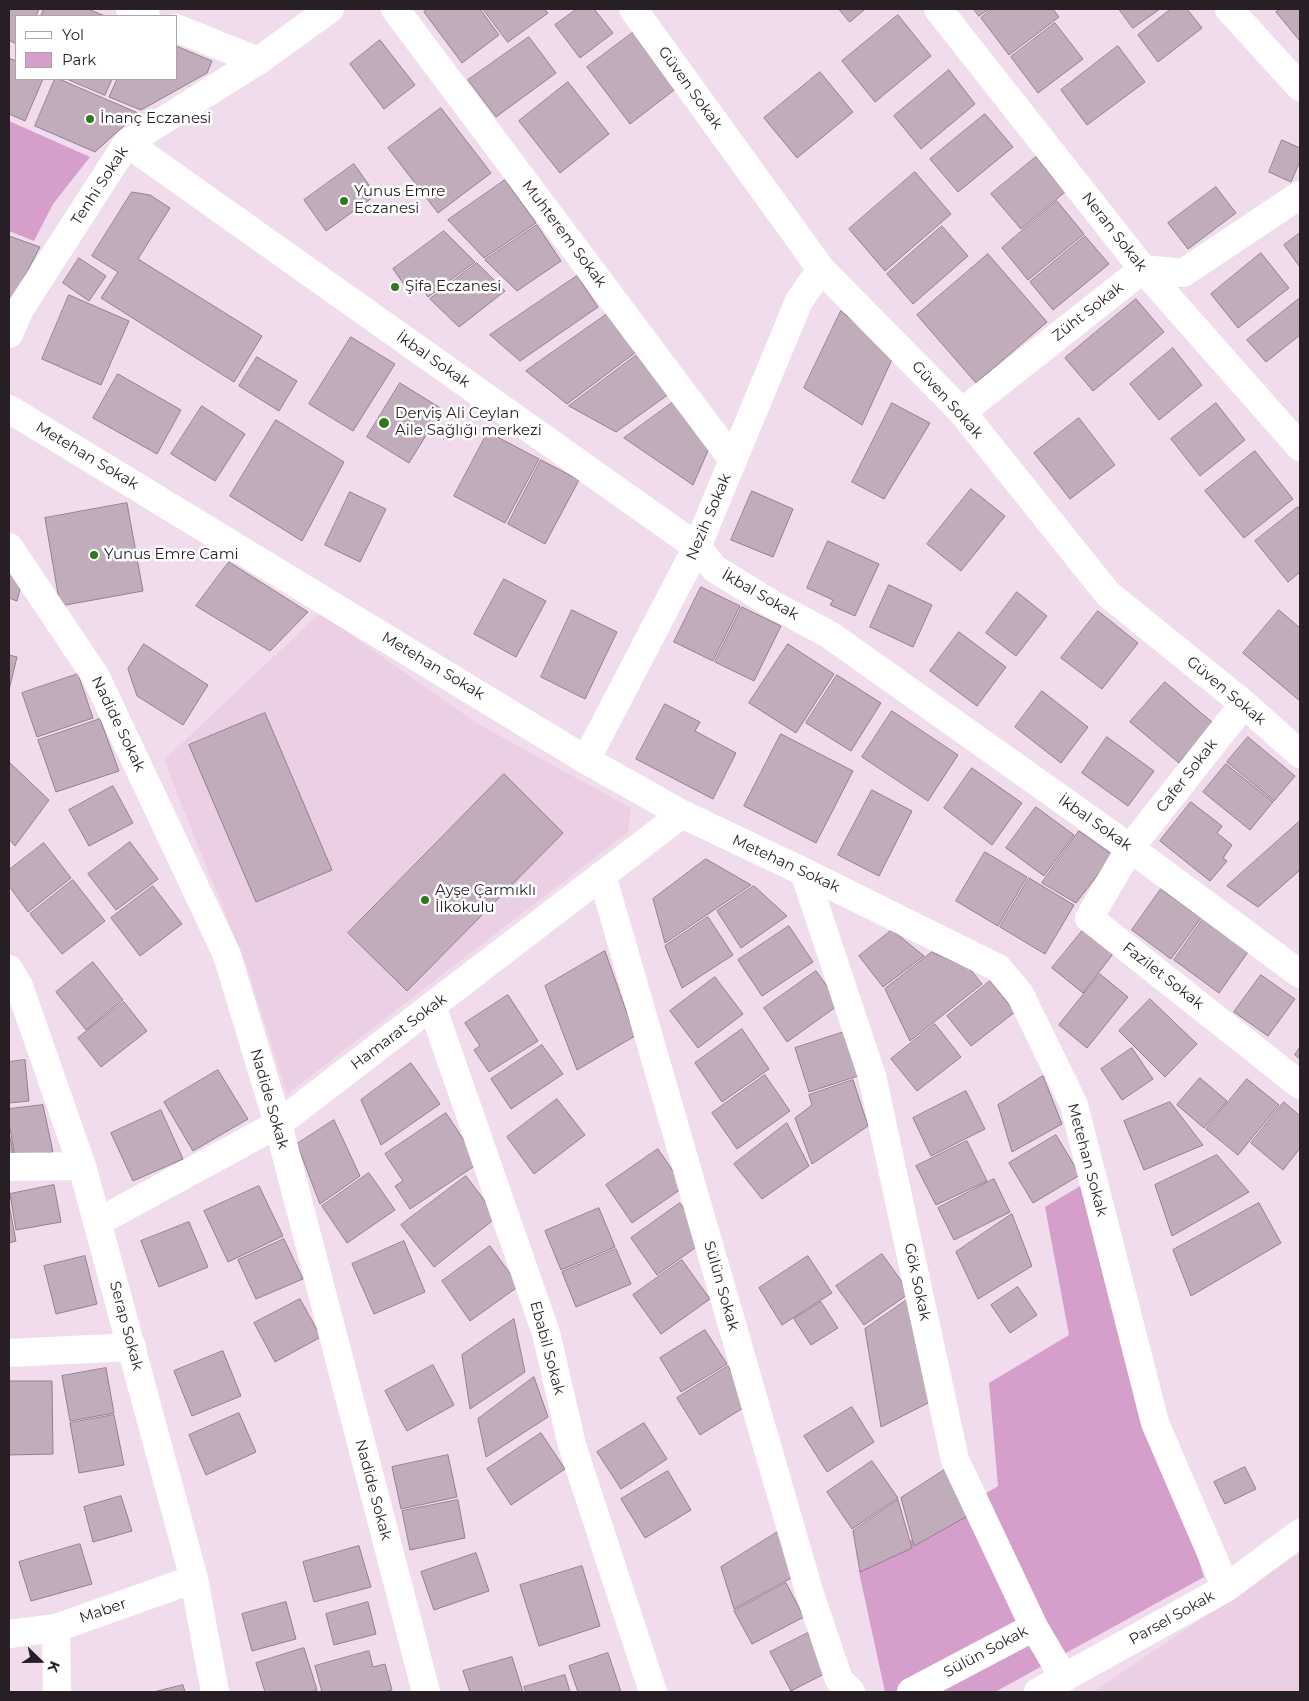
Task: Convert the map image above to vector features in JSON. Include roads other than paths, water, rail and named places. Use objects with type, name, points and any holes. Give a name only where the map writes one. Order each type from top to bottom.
[{"type":"street","points":[[130,9],[144,15]]},
{"type":"street","name":"Muhterem Sokak","points":[[395,9],[733,460]]},
{"type":"street","name":"Güven Sokak","points":[[634,9],[821,268],[962,412],[1108,594],[1244,704],[1300,754]]},
{"type":"street","name":"Neran Sokak","points":[[938,9],[1143,269],[1300,447]]},
{"type":"street","points":[[1229,9],[1300,87]]},
{"type":"street","name":"Tenhi Sokak","points":[[9,334],[20,309],[127,143],[258,61],[324,10]]},
{"type":"street","points":[[178,29],[258,61]]},
{"type":"street","name":"İkbal Sokak","points":[[127,143],[697,547],[715,569],[772,604],[830,635],[1130,848],[1300,974]]},
{"type":"street","points":[[1143,269],[1183,273],[1300,194]]},
{"type":"street","name":"Nezih Sokak","points":[[586,760],[697,547],[799,301],[821,268]]},
{"type":"street","name":"Züht Sokak","points":[[962,412],[1143,269]]},
{"type":"street","name":"Metehan Sokak","points":[[9,409],[586,760],[682,814],[998,968],[1020,994],[1074,1105],[1155,1423],[1226,1588]]},
{"type":"street","name":"Nadide Sokak","points":[[9,547],[96,677],[227,955],[278,1124],[426,1692]]},
{"type":"street","name":"Cafer Sokak","points":[[1130,848],[1244,704]]},
{"type":"street","name":"Hamarat Sokak","points":[[98,1222],[278,1124],[682,814]]},
{"type":"street","name":"Fazilet Sokak","points":[[1130,848],[1089,918],[1300,1085]]},
{"type":"street","name":"Gök Sokak","points":[[804,872],[872,1076],[955,1460],[1034,1627],[1064,1678]]},
{"type":"street","name":"Sülün Sokak","points":[[602,875],[809,1591],[839,1680],[851,1692]]},
{"type":"street","name":"Serap Sokak","points":[[9,969],[19,986],[82,1166],[98,1222],[194,1579],[214,1692]]},
{"type":"street","name":"Ebabil Sokak","points":[[432,1006],[546,1333],[572,1445],[653,1692]]},
{"type":"street","points":[[9,1167],[82,1166]]},
{"type":"street","points":[[9,1353],[132,1347]]},
{"type":"street","name":"Parsel Sokak","points":[[1038,1692],[1226,1588],[1300,1533]]},
{"type":"street","name":"Maber","points":[[9,1634],[56,1628],[194,1579]]},
{"type":"street","name":"Sülün Sokak","points":[[911,1692],[1034,1627]]},
{"type":"street","points":[[56,1628],[57,1692]]},
{"type":"place","name":"İnanç Eczanesi","points":[[90,119]]},
{"type":"place","name":"Yunus Emre Eczanesi","points":[[344,201]]},
{"type":"place","name":"Şifa Eczanesi","points":[[395,287]]},
{"type":"place","name":"Derviş Ali Ceylan Aile Sağlığı merkezi","points":[[384,423]]},
{"type":"place","name":"Yunus Emre Cami","points":[[94,555]]},
{"type":"place","name":"Ayşe Çarmıklı İlkokulu","points":[[425,900]]}]
